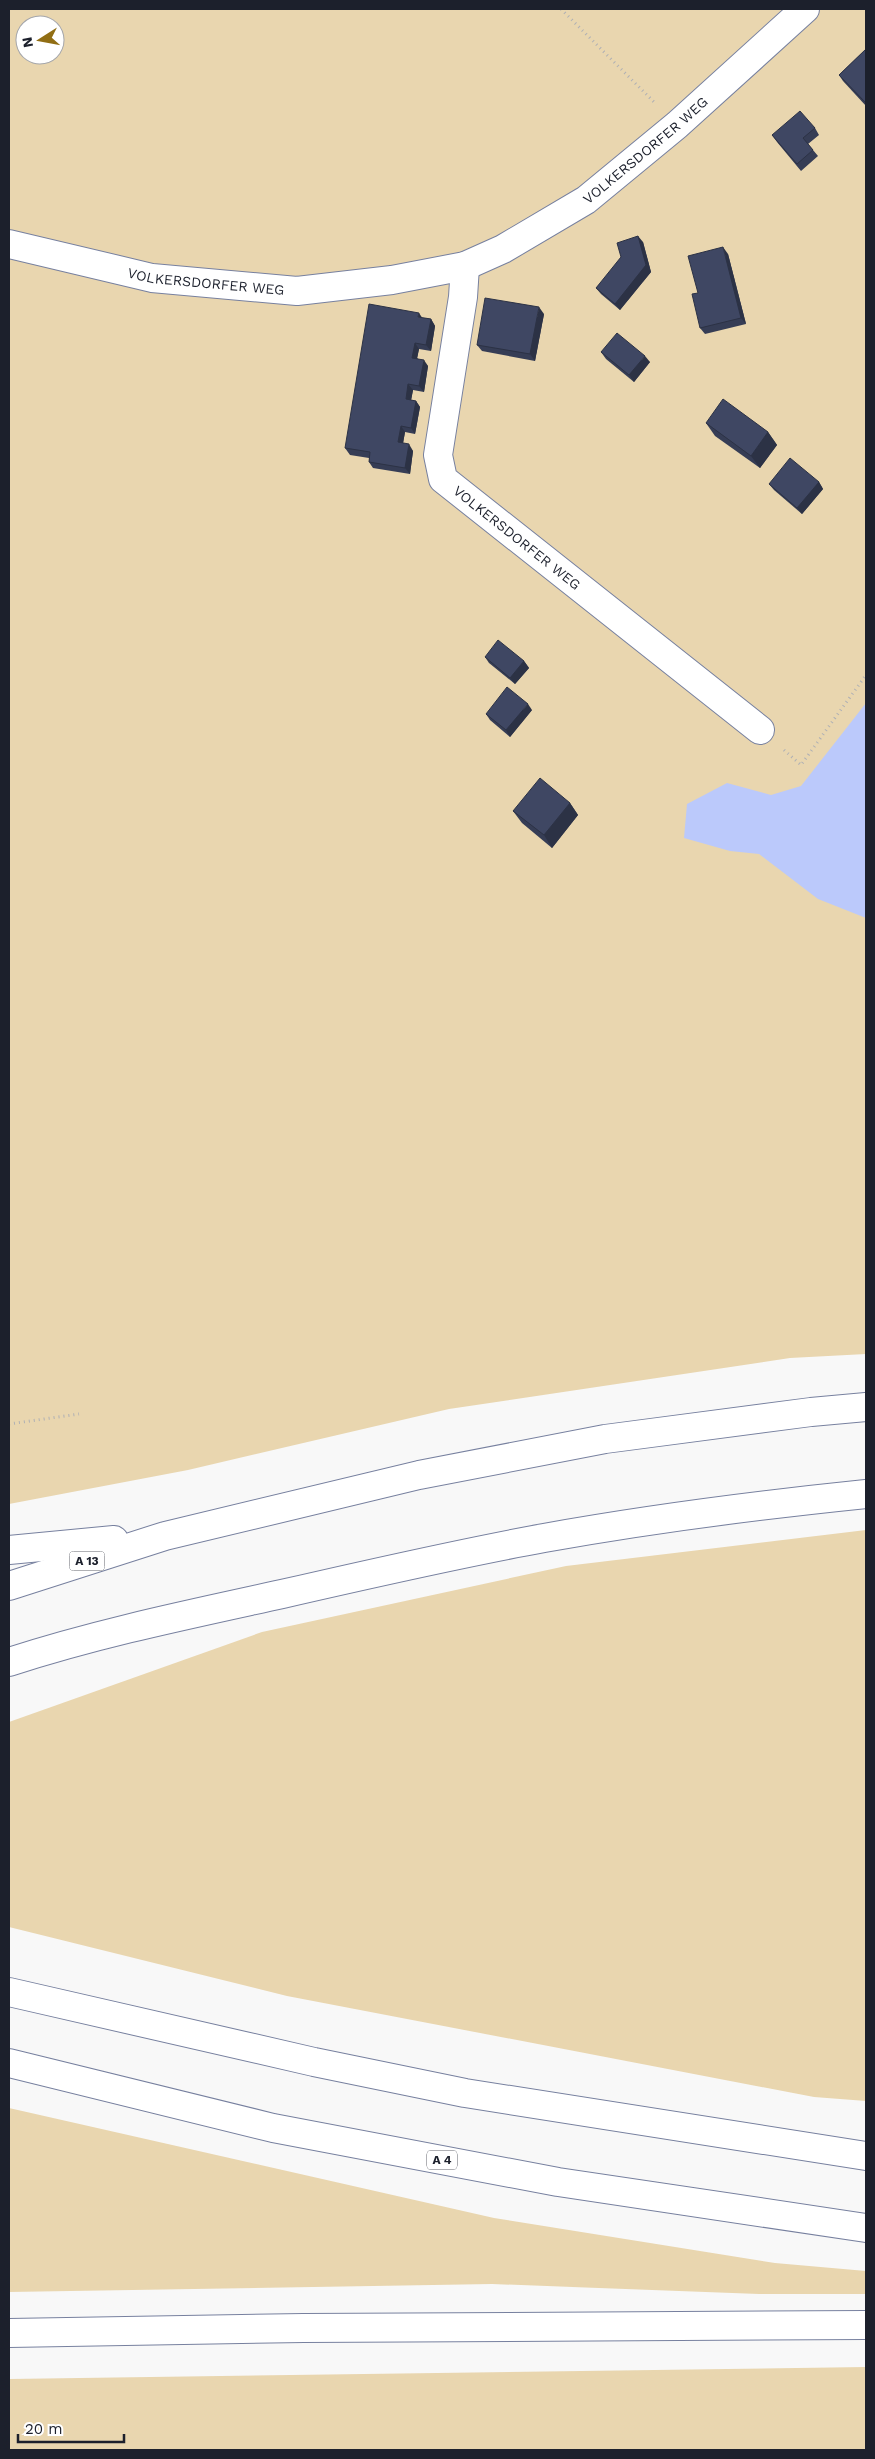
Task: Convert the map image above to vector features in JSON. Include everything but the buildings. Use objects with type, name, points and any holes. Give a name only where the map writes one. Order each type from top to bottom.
[{"type":"main road","name":"VOLKERSDORFER WEG","points":[[9,244],[152,278],[297,292],[392,280],[465,266],[503,249],[586,200],[677,125],[805,9]]},
{"type":"main road","name":"VOLKERSDORFER WEG","points":[[465,266],[463,297],[438,455],[443,479],[760,730]]},
{"type":"main road","points":[[9,1550],[166,1536],[419,1475],[605,1439],[812,1412],[866,1407]]},
{"type":"main road","points":[[9,1662],[41,1651],[234,1605],[407,1566],[546,1538],[784,1503],[866,1494]]},
{"type":"main road","name":"A 13","points":[[9,1586],[166,1536]]},
{"type":"main road","points":[[9,1992],[464,2093],[866,2156]]},
{"type":"main road","name":"A 4","points":[[9,2063],[273,2128],[558,2182],[866,2228]]},
{"type":"main road","points":[[9,2333],[304,2328],[866,2325]]},
{"type":"path","points":[[561,9],[677,125]]},
{"type":"path","points":[[760,730],[801,765],[866,675]]},
{"type":"path","points":[[9,1424],[79,1414]]},
{"type":"shaded area","points":[[9,9],[866,9],[866,1354],[790,1358],[449,1409],[188,1470],[9,1504]]},
{"type":"shaded area","points":[[866,1530],[866,2101],[814,2097],[287,1996],[9,1927],[9,1722],[262,1632],[566,1566]]},
{"type":"shaded area","points":[[9,2108],[494,2218],[775,2263],[866,2271],[866,2294],[759,2294],[492,2284],[9,2292]]},
{"type":"shaded area","points":[[866,2367],[866,2450],[9,2450],[9,2379]]},
{"type":"water","points":[[866,703],[866,918],[818,899],[759,854],[730,851],[684,838],[687,804],[727,783],[771,795],[801,786]]}]
